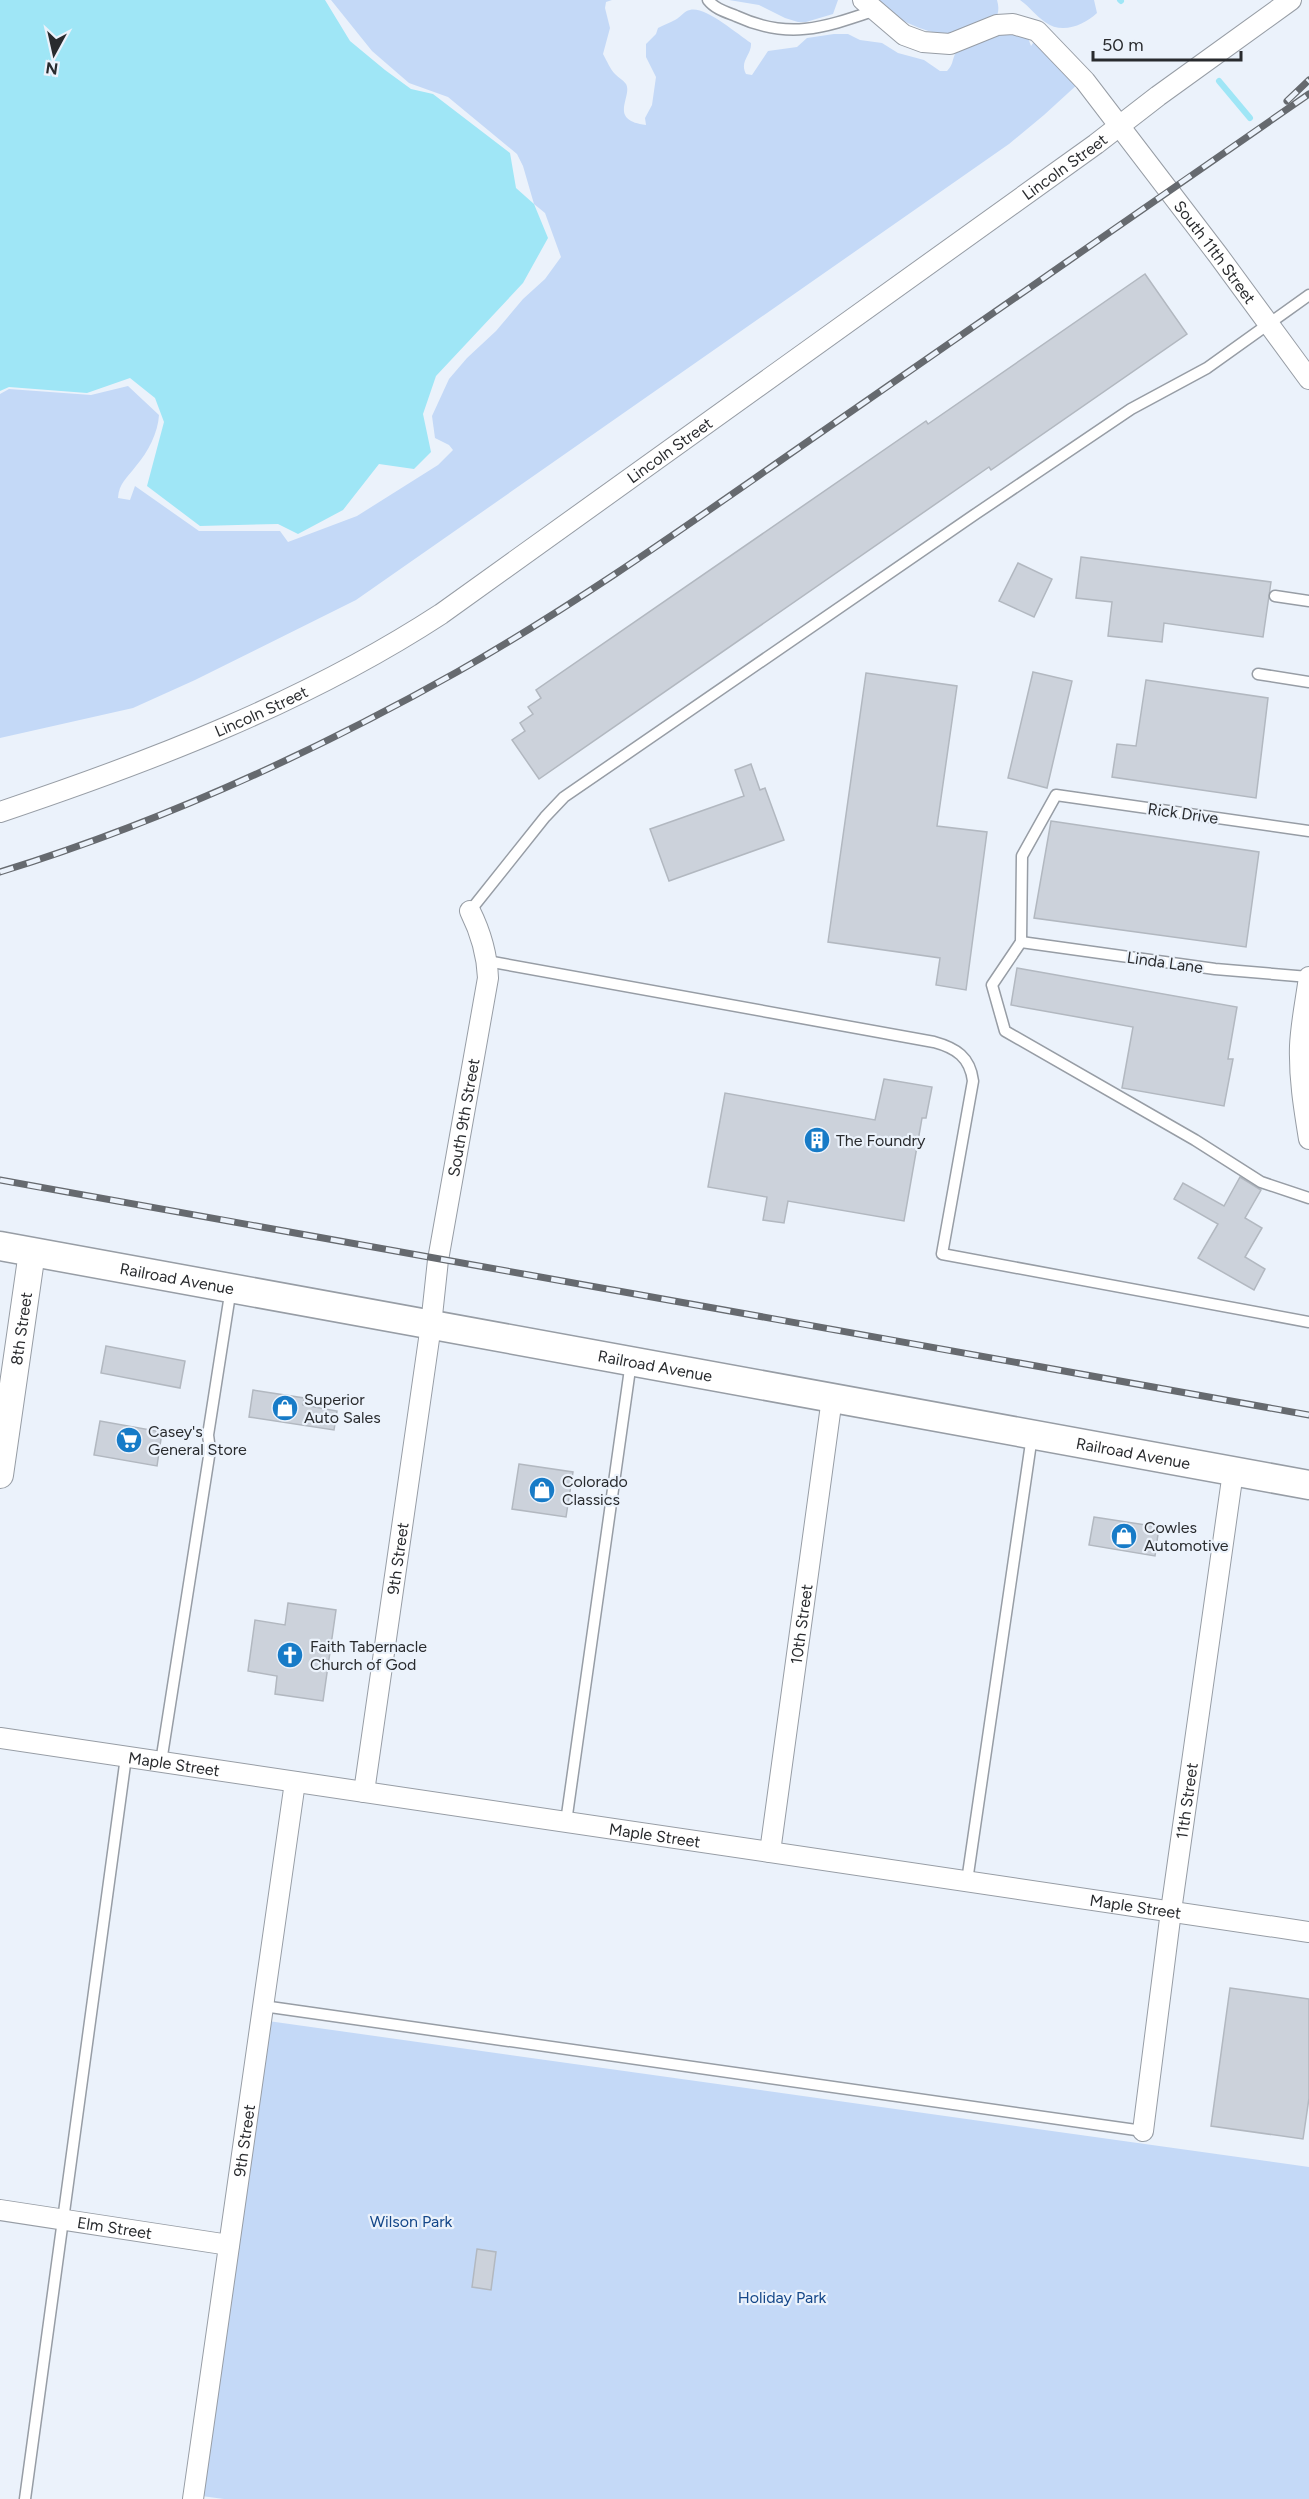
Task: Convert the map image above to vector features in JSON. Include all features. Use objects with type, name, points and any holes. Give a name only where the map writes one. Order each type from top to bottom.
[{"type":"main road","name":"Railroad Avenue","points":[[0,1246],[1309,1485]]},
{"type":"street","name":"Lincoln Street","points":[[0,812],[179,748],[293,696],[398,642],[441,614],[1119,127],[1291,0]]},
{"type":"street","name":"South 11th Street","points":[[868,5],[904,35],[923,42],[950,44],[997,25],[1013,24],[1037,31],[1085,81],[1270,324],[1309,379]]},
{"type":"street","name":"South 9th Street","points":[[431,1325],[438,1260],[488,978],[481,933],[470,911]]},
{"type":"street","points":[[1309,977],[1302,1022],[1304,1064],[1302,1098],[1309,1139]]},
{"type":"street","name":"8th Street","points":[[0,1475],[32,1252]]},
{"type":"street","name":"9th Street","points":[[364,1792],[431,1325]]},
{"type":"street","name":"10th Street","points":[[770,1852],[832,1398]]},
{"type":"street","name":"11th Street","points":[[1143,2132],[1171,1911],[1233,1472]]},
{"type":"street","name":"Maple Street","points":[[0,1738],[1309,1932]]},
{"type":"street","name":"9th Street","points":[[193,2499],[295,1782]]},
{"type":"street","name":"Elm Street","points":[[0,2210],[229,2245]]},
{"type":"lane","points":[[708,0],[713,6],[748,22],[783,30],[822,28],[868,5]]},
{"type":"lane","points":[[470,911],[545,817],[564,797],[1131,409],[1207,368],[1309,295]]},
{"type":"lane","points":[[1275,596],[1309,600]]},
{"type":"lane","points":[[1258,674],[1309,682]]},
{"type":"lane","name":"Rick Drive","points":[[1021,942],[1022,855],[1056,795],[1309,831]]},
{"type":"lane","points":[[1021,942],[992,985],[1005,1031],[1195,1140],[1261,1182],[1309,1198]]},
{"type":"lane","name":"Linda Lane","points":[[1021,942],[1215,969],[1309,977]]},
{"type":"lane","points":[[487,961],[934,1042],[955,1049],[969,1064],[973,1081],[942,1254],[1309,1322]]},
{"type":"lane","points":[[161,1762],[210,1450],[208,1435],[231,1288]]},
{"type":"lane","points":[[566,1822],[631,1361]]},
{"type":"lane","points":[[967,1881],[1032,1435]]},
{"type":"lane","points":[[25,2499],[126,1757]]},
{"type":"lane","points":[[263,2007],[1143,2132]]},
{"type":"green space","points":[[331,0],[612,0],[606,2],[605,8],[610,28],[603,54],[613,72],[626,84],[624,113],[627,118],[646,125],[645,118],[652,105],[656,77],[646,57],[646,44],[656,34],[658,28],[690,10],[712,16],[751,43],[744,65],[746,74],[752,75],[768,51],[797,47],[807,38],[834,34],[848,34],[860,40],[882,43],[898,53],[924,60],[940,71],[947,71],[955,54],[968,43],[999,35],[1019,34],[1027,35],[1031,46],[1036,39],[1079,83],[1009,144],[356,600],[195,680],[133,708],[0,738],[0,394],[9,389],[91,395],[128,386],[159,415],[152,442],[122,484],[118,498],[130,500],[135,486],[199,531],[280,531],[288,542],[357,516],[438,465],[453,450],[449,445],[435,438],[432,416],[449,379],[467,358],[496,331],[523,299],[545,279],[561,257],[545,213],[534,204],[523,166],[517,154],[448,97],[409,83],[372,51]]},
{"type":"green space","points":[[729,0],[838,0],[833,14],[798,22],[759,5]]},
{"type":"green space","points":[[874,0],[997,0],[998,8],[995,19],[985,25],[947,34],[928,31],[908,23]]},
{"type":"green space","points":[[1020,0],[1094,0],[1097,13],[1079,25],[1058,28],[1045,22]]},
{"type":"green space","name":"Holiday Park","points":[[261,2020],[1309,2167],[1309,2499],[224,2499],[194,2495]]},
{"type":"shaded area","points":[[0,0],[325,0],[350,41],[385,70],[411,89],[433,94],[510,153],[516,188],[534,204],[548,238],[523,283],[436,376],[423,414],[431,452],[414,469],[379,464],[343,510],[298,534],[278,524],[200,526],[147,486],[164,422],[155,398],[130,378],[87,393],[9,387],[0,391]]},
{"type":"building","points":[[1145,274],[1187,334],[991,470],[989,467],[539,779],[512,740],[525,731],[520,723],[533,714],[528,707],[541,698],[536,690],[926,421],[928,424]]},
{"type":"building","points":[[1081,557],[1271,582],[1263,637],[1164,623],[1162,642],[1108,636],[1112,602],[1076,598]]},
{"type":"building","points":[[1018,563],[1052,579],[1034,617],[999,601]]},
{"type":"building","points":[[1033,672],[1072,681],[1047,788],[1008,778]]},
{"type":"building","points":[[866,673],[957,686],[937,826],[987,832],[966,990],[936,985],[940,958],[828,942]]},
{"type":"building","points":[[1146,680],[1268,698],[1256,798],[1112,777],[1117,744],[1136,746]]},
{"type":"building","points":[[751,764],[760,790],[765,788],[784,840],[669,881],[650,829],[744,796],[735,770]]},
{"type":"building","points":[[1051,821],[1259,852],[1246,947],[1034,918]]},
{"type":"building","points":[[1017,968],[1237,1007],[1228,1059],[1233,1059],[1224,1106],[1122,1088],[1133,1027],[1011,1005]]},
{"type":"building","name":"The Foundry","points":[[884,1079],[932,1087],[926,1118],[922,1118],[904,1221],[788,1201],[784,1223],[763,1220],[767,1197],[708,1187],[725,1093],[875,1120]]},
{"type":"building","points":[[1240,1177],[1261,1190],[1245,1218],[1262,1228],[1245,1257],[1265,1269],[1254,1290],[1198,1258],[1218,1224],[1174,1199],[1183,1183],[1224,1206]]},
{"type":"building","points":[[106,1346],[185,1361],[180,1388],[101,1373]]},
{"type":"building","name":"Superior Auto Sales","points":[[253,1390],[304,1398],[303,1405],[337,1411],[334,1430],[249,1417]]},
{"type":"building","name":"Casey's General Store","points":[[100,1421],[162,1432],[157,1466],[94,1455]]},
{"type":"building","name":"Colorado Classics","points":[[519,1464],[573,1472],[566,1517],[512,1509]]},
{"type":"building","name":"Cowles Automotive","points":[[1094,1517],[1159,1527],[1155,1556],[1089,1545]]},
{"type":"building","name":"Faith Tabernacle Church of God","points":[[288,1603],[336,1610],[323,1701],[275,1694],[277,1676],[248,1671],[255,1620],[285,1625]]},
{"type":"building","points":[[1230,1988],[1309,1999],[1309,2098],[1303,2139],[1211,2126]]},
{"type":"building","points":[[477,2249],[496,2252],[491,2290],[472,2287]]},
{"type":"waterway","points":[[1219,81],[1250,118]]},
{"type":"railway","points":[[1287,101],[1309,80]]},
{"type":"railway","points":[[0,872],[118,832],[176,809],[346,731],[457,672],[551,616],[688,525],[1309,94]]},
{"type":"railway","points":[[0,1180],[1309,1415]]},
{"type":"place","name":"The Foundry","points":[[817,1140]]},
{"type":"place","name":"Superior Auto Sales","points":[[285,1408]]},
{"type":"place","name":"Casey's General Store","points":[[129,1440]]},
{"type":"place","name":"Colorado Classics","points":[[542,1490]]},
{"type":"place","name":"Cowles Automotive","points":[[1124,1536]]},
{"type":"place","name":"Faith Tabernacle Church of God","points":[[290,1655]]},
{"type":"park label","name":"Wilson Park","points":[[411,2221]]}]
